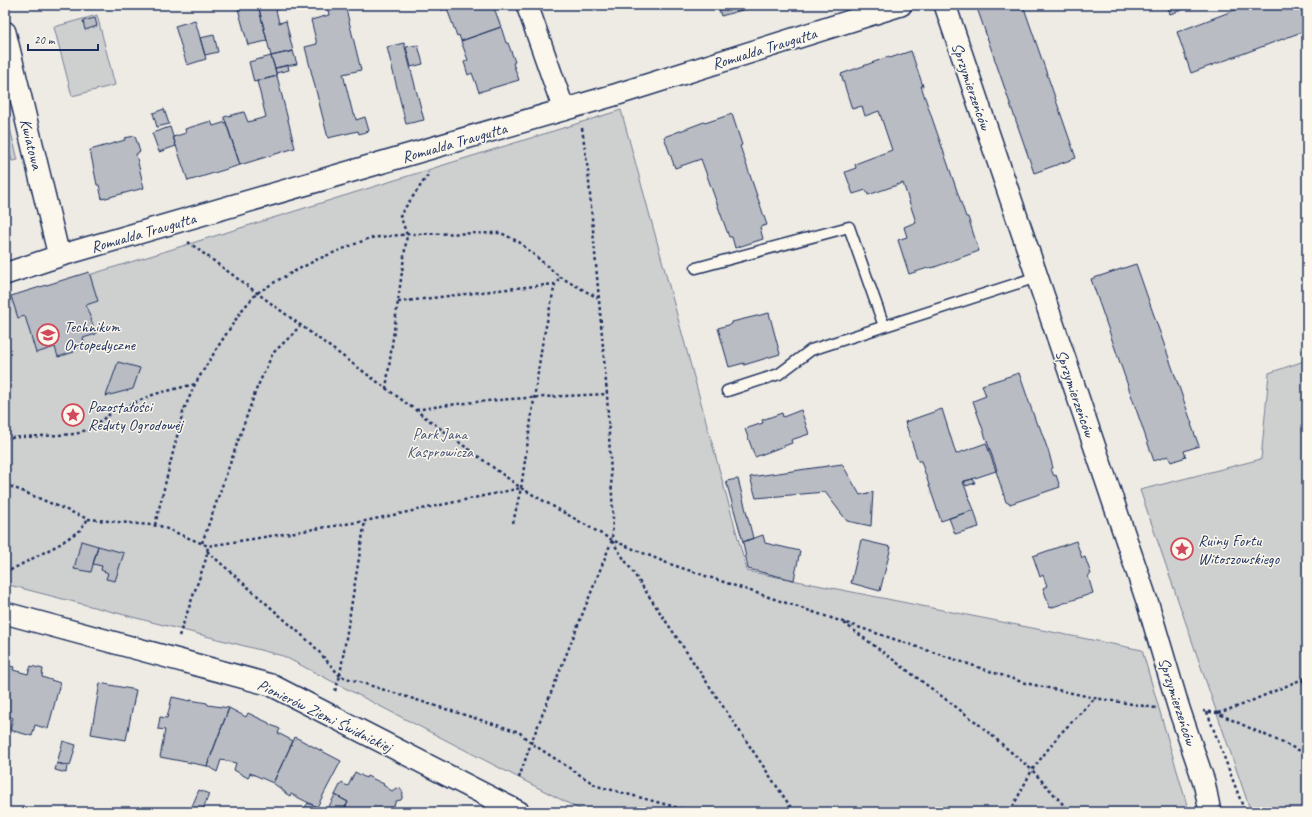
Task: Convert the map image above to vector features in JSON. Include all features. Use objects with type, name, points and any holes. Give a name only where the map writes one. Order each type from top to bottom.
[{"type":"street","points":[[526,5],[564,110]]},
{"type":"street","name":"Romualda Traugutta","points":[[5,274],[59,256],[564,110],[901,5]]},
{"type":"street","name":"Sprzymierzeńców","points":[[945,5],[1148,604],[1179,709],[1204,782],[1210,812]]},
{"type":"street","name":"Kwiatowa","points":[[5,32],[59,256]]},
{"type":"street","name":"Pionierów Ziemi Świdnickiej","points":[[5,613],[271,685],[519,812]]},
{"type":"street","name":"Sprzymierzeńców","points":[[1204,782],[1220,812]]},
{"type":"lane","points":[[696,268],[849,227],[884,326]]},
{"type":"lane","points":[[728,391],[779,374],[811,350],[1037,277]]},
{"type":"path","points":[[519,778],[531,743],[612,540],[614,516],[607,394],[588,171],[580,114],[564,110]]},
{"type":"path","points":[[386,389],[407,235],[400,215],[428,175],[428,170]]},
{"type":"path","points":[[155,525],[184,412],[195,384],[242,310],[257,293],[318,259],[370,238],[407,235],[501,233],[518,242],[560,277],[599,298]]},
{"type":"path","points":[[184,240],[521,488],[612,540],[667,563],[1025,683],[1095,698],[1160,709],[1179,709]]},
{"type":"path","points":[[513,523],[521,488],[542,345],[555,284],[560,277]]},
{"type":"path","points":[[398,302],[555,284]]},
{"type":"path","points":[[202,543],[256,390],[273,353],[293,334],[300,325]]},
{"type":"path","points":[[5,438],[76,434],[91,428],[114,411],[155,394],[195,384]]},
{"type":"path","points":[[416,410],[437,406],[607,394]]},
{"type":"path","points":[[5,484],[88,518],[160,526],[208,546],[364,521],[521,488]]},
{"type":"path","points":[[5,573],[60,544],[80,530],[88,518]]},
{"type":"path","points":[[335,691],[340,676],[364,521]]},
{"type":"path","points":[[612,540],[794,812]]},
{"type":"path","points":[[179,637],[206,559],[208,546]]},
{"type":"path","points":[[207,551],[313,645],[340,676],[519,732],[531,743],[597,786],[694,812]]},
{"type":"path","points":[[841,621],[976,722],[1032,770],[1070,812]]},
{"type":"path","points":[[1217,713],[1242,705],[1307,677]]},
{"type":"path","points":[[1302,680],[1307,685]]},
{"type":"path","points":[[1010,812],[1032,770],[1059,735],[1095,698]]},
{"type":"path","points":[[1246,812],[1207,712],[1217,713],[1307,754]]},
{"type":"green space","points":[[97,15],[115,85],[72,96],[54,27]]},
{"type":"green space","points":[[5,109],[18,160],[12,161],[5,135]]},
{"type":"green space","name":"Park Jana Kasprowicza","points":[[621,110],[747,571],[1142,650],[1189,812],[585,812],[283,656],[5,584],[5,301]]},
{"type":"green space","points":[[1307,360],[1307,812],[1251,812],[1140,490],[1261,459],[1269,373]]},
{"type":"building","points":[[237,5],[258,5],[267,41],[248,45]]},
{"type":"building","points":[[258,5],[298,5],[276,10],[279,23],[286,21],[293,51],[271,56]]},
{"type":"building","points":[[327,5],[345,5],[361,70],[343,74],[353,114],[355,114],[356,120],[365,117],[369,131],[359,134],[358,131],[328,138],[305,47],[317,44],[311,20],[329,15]]},
{"type":"building","points":[[440,5],[493,5],[501,27],[461,41],[459,35],[457,36],[447,9],[441,10]]},
{"type":"building","points":[[718,5],[760,5],[721,16]]},
{"type":"building","points":[[976,5],[1023,5],[1076,158],[1034,173]]},
{"type":"building","points":[[1167,5],[1196,5],[1170,14]]},
{"type":"building","points":[[1248,5],[1307,5],[1307,30],[1191,73],[1177,32]]},
{"type":"building","points":[[95,18],[97,26],[85,30],[83,21]]},
{"type":"building","points":[[195,20],[206,59],[187,65],[175,26]]},
{"type":"building","points":[[501,27],[506,43],[508,43],[515,62],[513,63],[519,80],[479,92],[472,73],[468,75],[464,62],[468,60],[461,41]]},
{"type":"building","points":[[214,35],[218,52],[205,55],[200,38]]},
{"type":"building","points":[[404,43],[424,120],[406,124],[387,47]]},
{"type":"building","points":[[418,45],[423,64],[411,67],[406,47]]},
{"type":"building","points":[[293,51],[297,64],[275,68],[271,56]]},
{"type":"building","points":[[911,51],[923,86],[921,86],[979,251],[932,268],[931,267],[909,274],[898,240],[907,237],[904,227],[916,222],[903,183],[868,195],[866,190],[853,194],[845,172],[856,168],[855,164],[892,150],[879,111],[865,116],[862,106],[852,109],[841,74],[888,57],[890,58]]},
{"type":"building","points":[[271,56],[277,76],[254,82],[249,62]]},
{"type":"building","points":[[288,65],[289,70],[276,73],[275,68]]},
{"type":"building","points":[[277,76],[295,148],[240,165],[224,117],[244,112],[248,122],[266,117],[257,81]]},
{"type":"building","points":[[164,109],[169,124],[157,127],[153,113]]},
{"type":"building","points":[[732,114],[742,145],[740,146],[767,225],[760,227],[763,239],[735,248],[732,237],[729,237],[701,159],[675,168],[664,137],[704,122],[705,123]]},
{"type":"building","points":[[211,121],[213,126],[226,122],[240,165],[188,181],[173,137],[186,133],[185,129]]},
{"type":"building","points":[[170,127],[176,146],[159,152],[152,133]]},
{"type":"building","points":[[135,136],[140,152],[136,154],[144,188],[102,199],[99,185],[97,185],[90,150],[125,140],[124,138]]},
{"type":"building","points":[[1136,264],[1199,446],[1184,451],[1186,457],[1171,462],[1168,456],[1154,461],[1091,279]]},
{"type":"building","points":[[89,272],[98,301],[86,305],[96,334],[83,338],[85,345],[73,349],[74,352],[58,357],[55,347],[36,353],[25,316],[18,318],[11,296]]},
{"type":"building","points":[[769,313],[780,354],[744,365],[744,363],[729,367],[718,328],[732,324],[732,322]]},
{"type":"building","points":[[118,362],[140,368],[133,389],[106,396]]},
{"type":"building","points":[[1019,373],[1037,425],[1039,425],[1049,453],[1053,468],[1051,469],[1054,476],[1056,475],[1060,487],[1010,504],[1006,502],[996,471],[997,470],[973,401],[986,396],[982,385]]},
{"type":"building","points":[[942,409],[956,454],[986,443],[996,471],[963,482],[974,510],[941,521],[921,461],[918,461],[905,422]]},
{"type":"building","points":[[801,410],[809,434],[791,440],[792,443],[755,457],[745,429],[763,423],[762,420],[782,413],[783,417]]},
{"type":"building","points":[[842,464],[860,495],[873,492],[871,526],[847,521],[825,492],[756,498],[750,477]]},
{"type":"building","points":[[738,479],[753,538],[743,542],[726,481]]},
{"type":"building","points":[[973,479],[975,483],[966,486],[964,481]]},
{"type":"building","points":[[974,510],[979,527],[955,534],[949,518]]},
{"type":"building","points":[[763,535],[765,543],[800,551],[794,580],[748,569],[743,542]]},
{"type":"building","points":[[861,540],[891,547],[880,591],[851,583]]},
{"type":"building","points":[[81,541],[98,546],[91,572],[74,569]]},
{"type":"building","points":[[1076,541],[1082,558],[1085,557],[1091,574],[1088,576],[1093,593],[1050,608],[1043,588],[1047,586],[1043,575],[1040,577],[1033,556]]},
{"type":"building","points":[[98,546],[124,553],[115,581],[106,579],[108,573],[101,570],[102,566],[93,564]]},
{"type":"building","points":[[5,665],[14,667],[13,670],[28,674],[31,666],[43,669],[42,677],[60,683],[48,729],[35,725],[32,736],[10,730],[13,718],[5,715]]},
{"type":"building","points":[[100,683],[136,690],[126,740],[91,734]]},
{"type":"building","points":[[172,697],[229,708],[207,766],[160,757],[165,730],[158,729],[160,717],[167,718]]},
{"type":"building","points":[[229,708],[246,717],[248,713],[269,723],[280,729],[278,733],[293,741],[273,783],[250,773],[248,778],[234,770],[236,763],[221,760],[217,772],[207,766]]},
{"type":"building","points":[[295,737],[341,761],[317,807],[291,794],[290,796],[273,783]]},
{"type":"building","points":[[63,741],[76,745],[70,766],[57,763]]},
{"type":"building","points":[[57,763],[67,766],[66,773],[55,770]]},
{"type":"building","points":[[355,772],[366,778],[367,776],[384,784],[383,785],[392,791],[396,788],[401,789],[403,793],[401,800],[396,801],[391,812],[348,812],[349,810],[345,808],[348,802],[335,795],[341,783],[348,786]]},
{"type":"building","points":[[199,790],[209,794],[202,812],[190,811]]},
{"type":"building","points":[[335,795],[348,802],[345,808],[349,810],[348,812],[326,812]]},
{"type":"building","points":[[308,803],[317,807],[314,812],[302,812]]},
{"type":"place","name":"Technikum Ortopedyczne","points":[[48,335]]},
{"type":"place","name":"Pozostałości Reduty Ogrodowej","points":[[73,415]]},
{"type":"place","name":"Ruiny Fortu Witoszowskiego","points":[[1182,549]]}]
